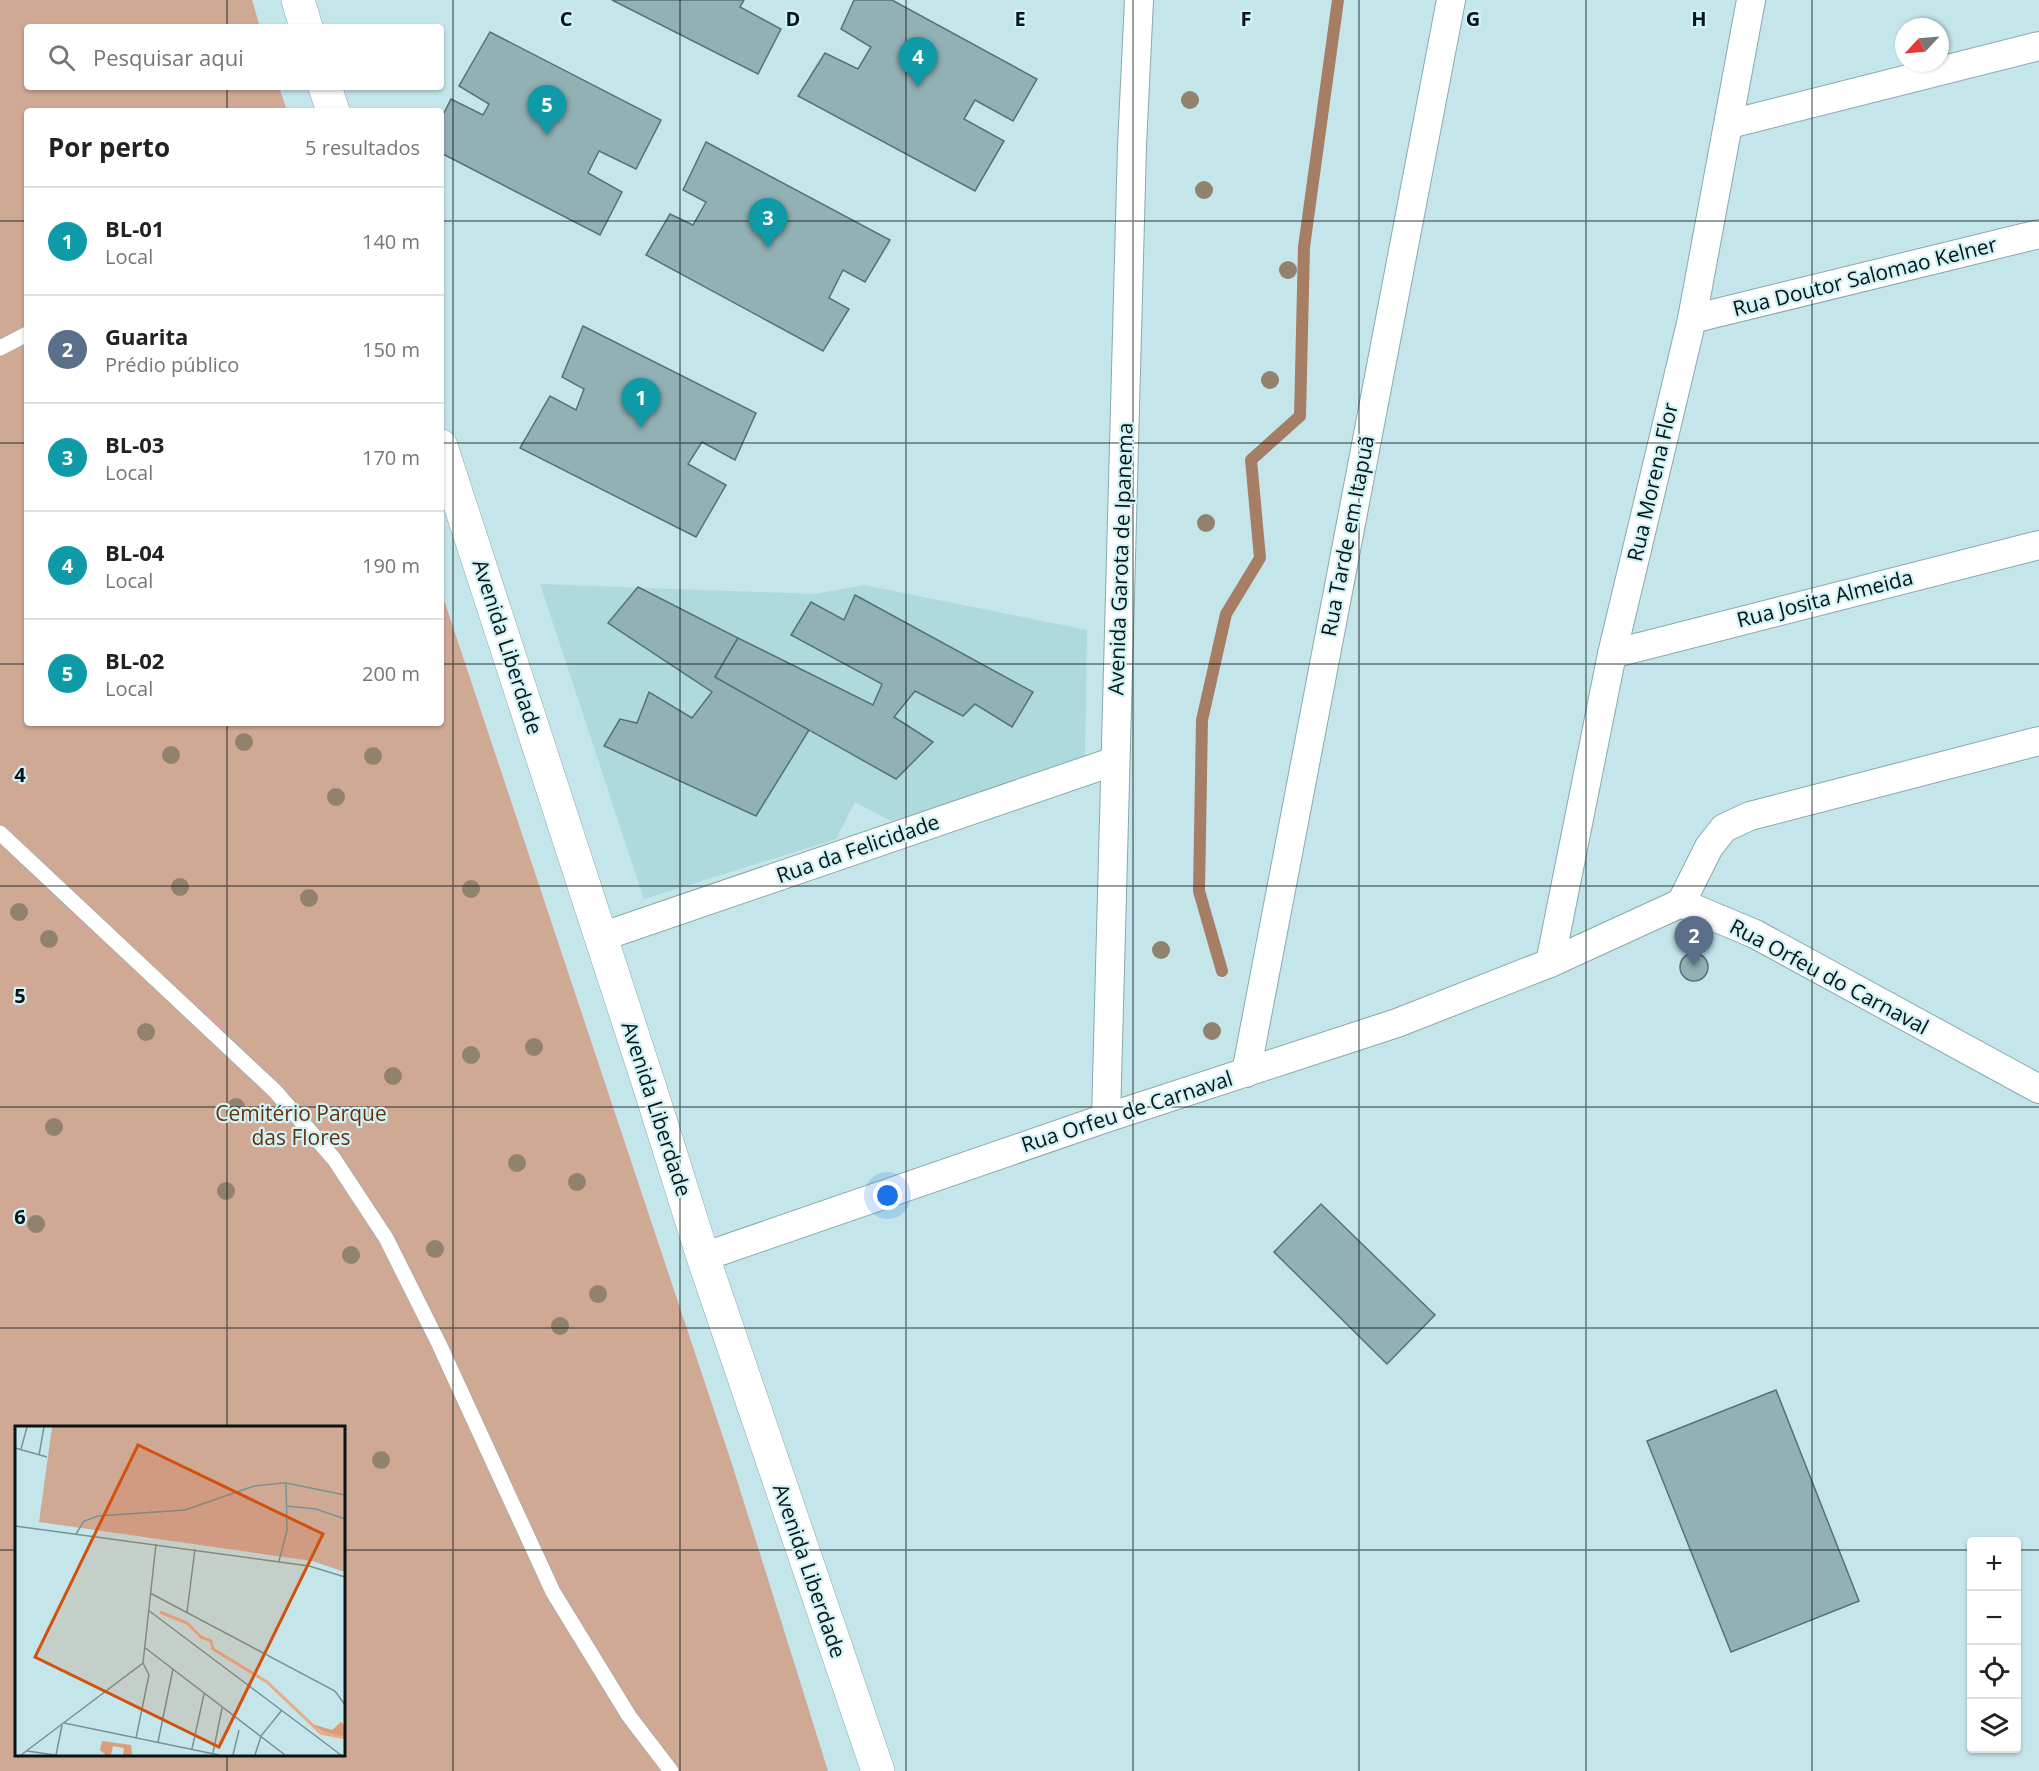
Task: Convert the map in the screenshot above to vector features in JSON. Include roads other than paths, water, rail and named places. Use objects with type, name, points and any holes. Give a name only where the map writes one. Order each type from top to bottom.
[{"type":"main road","points":[[298,0],[305,24]]},
{"type":"main road","points":[[326,90],[332,108]]},
{"type":"main road","name":"Avenida Liberdade","points":[[444,455],[703,1257],[878,1771]]},
{"type":"street","name":"Avenida Garota de Ipanema","points":[[1106,1118],[1139,0]]},
{"type":"street","name":"Rua Tarde em Itapuã","points":[[1245,1073],[1451,0]]},
{"type":"street","name":"Rua Morena Flor","points":[[1550,963],[1612,654],[1692,319],[1730,124],[1751,0]]},
{"type":"street","points":[[1730,124],[2039,46]]},
{"type":"street","name":"Rua Doutor Salomao Kelner","points":[[1692,319],[2039,234]]},
{"type":"street","name":"Rua Josita Almeida","points":[[1612,654],[2039,545]]},
{"type":"street","points":[[1550,963],[1681,903],[1709,847],[1724,828],[1750,816],[2039,741]]},
{"type":"street","name":"Rua da Felicidade","points":[[601,937],[1115,761]]},
{"type":"street","name":"Rua Orfeu do Carnaval","points":[[1681,903],[1755,934],[2039,1089]]},
{"type":"street","name":"Rua Orfeu de Carnaval","points":[[703,1257],[1106,1118],[1397,1023],[1550,963]]},
{"type":"lane","points":[[0,348],[24,336]]},
{"type":"lane","points":[[0,833],[275,1091],[334,1160],[386,1238],[439,1344],[553,1592],[629,1716],[671,1771]]},
{"type":"waterway","points":[[1222,971],[1199,891],[1202,720],[1226,614],[1260,558],[1251,460],[1300,416],[1304,247],[1338,0]]},
{"type":"place","name":"BL-04","points":[[918,87]]},
{"type":"place","name":"BL-02","points":[[547,135]]},
{"type":"place","name":"BL-03","points":[[768,248]]},
{"type":"place","name":"BL-01","points":[[641,428]]},
{"type":"place","name":"Guarita","points":[[1694,966]]},
{"type":"park label","name":"Cemitério Parque das Flores","points":[[301,1126]]}]
